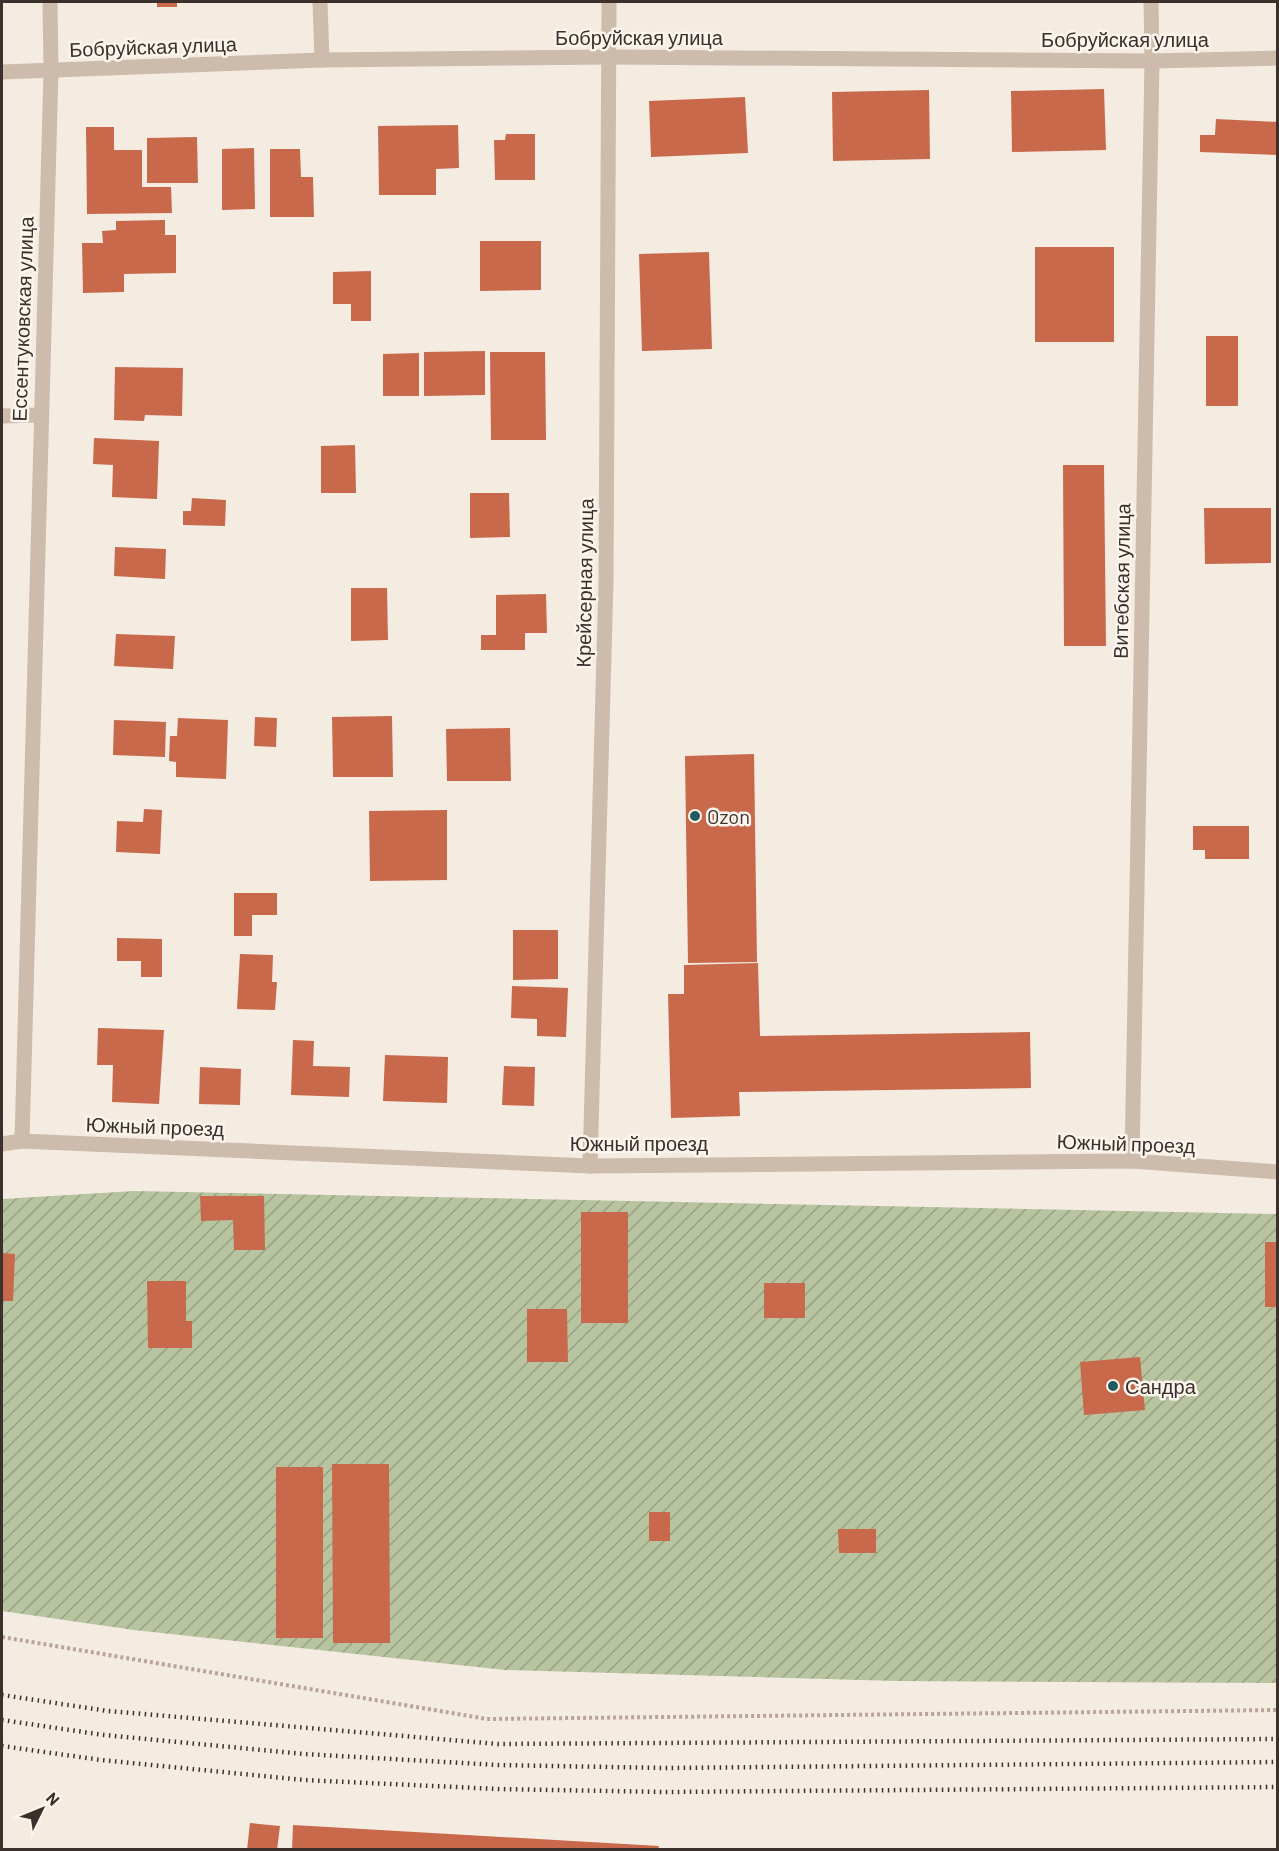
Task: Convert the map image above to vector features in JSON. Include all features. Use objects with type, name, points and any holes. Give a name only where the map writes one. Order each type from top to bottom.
[{"type":"street","name":"Ессентуковская улица","points":[[22,1141],[51,71],[50,2]]},
{"type":"street","points":[[320,2],[322,60]]},
{"type":"street","name":"Крейсерная улица","points":[[590,1166],[606,581],[609,2]]},
{"type":"street","name":"Витебская улица","points":[[1132,1161],[1152,61],[1151,2]]},
{"type":"street","name":"Бобруйская улица","points":[[2,72],[322,60],[610,57],[1152,61],[1278,58]]},
{"type":"street","points":[[2,416],[40,415]]},
{"type":"street","name":"Южный проезд","points":[[2,1144],[22,1141],[590,1166],[1132,1161],[1278,1172]]},
{"type":"path","points":[[2,1637],[487,1719],[1278,1710]]},
{"type":"green space","points":[[135,1191],[1277,1214],[1277,1683],[896,1681],[505,1670],[134,1630],[2,1611],[2,1199]]},
{"type":"building","points":[[157,2],[177,2],[177,7],[157,7]]},
{"type":"building","points":[[1104,89],[1106,150],[1012,152],[1011,91]]},
{"type":"building","points":[[929,90],[930,159],[833,161],[832,92]]},
{"type":"building","points":[[745,97],[748,153],[651,157],[649,101]]},
{"type":"building","points":[[1216,119],[1278,122],[1278,155],[1200,152],[1200,135],[1215,135]]},
{"type":"building","points":[[458,125],[459,168],[436,169],[436,195],[379,195],[378,126]]},
{"type":"building","points":[[86,127],[114,127],[114,150],[142,150],[142,187],[171,187],[172,213],[87,214]]},
{"type":"building","points":[[506,134],[535,134],[535,180],[495,180],[494,140],[505,140]]},
{"type":"building","points":[[197,137],[198,183],[147,183],[147,138]]},
{"type":"building","points":[[254,148],[255,209],[222,210],[222,149]]},
{"type":"building","points":[[270,149],[300,149],[301,177],[313,177],[314,217],[270,217]]},
{"type":"building","points":[[165,220],[165,235],[176,235],[176,273],[124,274],[124,292],[83,293],[82,243],[103,243],[102,231],[116,230],[116,221]]},
{"type":"building","points":[[480,241],[541,241],[541,290],[480,291]]},
{"type":"building","points":[[1035,247],[1114,247],[1114,342],[1035,342]]},
{"type":"building","points":[[709,252],[712,349],[642,351],[639,254]]},
{"type":"building","points":[[371,271],[371,321],[351,321],[351,304],[333,304],[333,272]]},
{"type":"building","points":[[1206,336],[1238,336],[1238,406],[1206,406]]},
{"type":"building","points":[[485,351],[485,395],[424,396],[424,352]]},
{"type":"building","points":[[490,352],[545,352],[546,440],[491,440]]},
{"type":"building","points":[[419,353],[419,396],[383,396],[383,354]]},
{"type":"building","points":[[115,367],[183,368],[182,416],[145,415],[144,421],[114,420]]},
{"type":"building","points":[[94,438],[159,441],[157,499],[112,497],[113,465],[93,464]]},
{"type":"building","points":[[355,445],[356,493],[321,493],[321,446]]},
{"type":"building","points":[[1063,465],[1104,465],[1106,646],[1064,646]]},
{"type":"building","points":[[470,493],[509,493],[510,537],[470,538]]},
{"type":"building","points":[[192,498],[226,500],[225,526],[183,525],[183,511],[191,511]]},
{"type":"building","points":[[1204,508],[1271,508],[1271,563],[1205,564]]},
{"type":"building","points":[[115,547],[166,549],[165,579],[114,576]]},
{"type":"building","points":[[351,588],[387,588],[388,640],[351,641]]},
{"type":"building","points":[[546,594],[547,633],[525,633],[525,650],[481,650],[481,635],[496,635],[496,595]]},
{"type":"building","points":[[116,634],[175,636],[173,669],[114,666]]},
{"type":"building","points":[[392,716],[393,777],[333,777],[332,717]]},
{"type":"building","points":[[255,717],[277,718],[276,747],[254,746]]},
{"type":"building","points":[[178,718],[228,720],[226,779],[176,777],[176,762],[169,761],[170,736],[177,736]]},
{"type":"building","points":[[114,720],[166,722],[165,757],[113,755]]},
{"type":"building","points":[[510,728],[511,781],[447,781],[446,729]]},
{"type":"building","points":[[754,754],[757,962],[688,963],[685,756]]},
{"type":"building","points":[[144,809],[162,810],[160,854],[116,852],[117,821],[143,822]]},
{"type":"building","points":[[447,810],[447,880],[370,881],[369,811]]},
{"type":"building","points":[[1193,826],[1249,826],[1249,859],[1205,859],[1205,850],[1193,850]]},
{"type":"building","points":[[234,893],[277,893],[277,915],[252,915],[252,936],[234,936]]},
{"type":"building","points":[[513,930],[558,930],[558,979],[513,980]]},
{"type":"building","points":[[117,938],[162,939],[162,977],[141,977],[141,961],[117,961]]},
{"type":"building","points":[[240,954],[273,955],[272,982],[277,982],[275,1010],[237,1009]]},
{"type":"building","points":[[758,963],[760,1036],[1030,1032],[1031,1088],[739,1092],[740,1116],[671,1118],[668,994],[684,994],[684,965]]},
{"type":"building","points":[[512,986],[568,988],[566,1037],[537,1036],[537,1019],[511,1018]]},
{"type":"building","points":[[98,1028],[164,1030],[159,1104],[112,1102],[113,1065],[97,1065]]},
{"type":"building","points":[[293,1040],[314,1041],[313,1066],[350,1067],[349,1097],[291,1095]]},
{"type":"building","points":[[385,1055],[448,1057],[447,1103],[383,1101]]},
{"type":"building","points":[[504,1066],[535,1067],[534,1106],[502,1105]]},
{"type":"building","points":[[200,1067],[241,1069],[240,1105],[199,1104]]},
{"type":"building","points":[[200,1196],[264,1196],[265,1250],[234,1250],[233,1220],[201,1221]]},
{"type":"building","points":[[581,1212],[628,1212],[628,1323],[581,1323]]},
{"type":"building","points":[[1265,1242],[1278,1242],[1278,1307],[1265,1307]]},
{"type":"building","points":[[2,1253],[15,1254],[13,1301],[2,1301]]},
{"type":"building","points":[[147,1281],[186,1281],[186,1321],[192,1321],[192,1348],[148,1348]]},
{"type":"building","points":[[764,1283],[805,1283],[805,1318],[764,1318]]},
{"type":"building","points":[[527,1309],[567,1309],[568,1362],[527,1362]]},
{"type":"building","name":"Сандра","points":[[1140,1357],[1145,1410],[1084,1415],[1080,1362]]},
{"type":"building","points":[[332,1464],[389,1464],[390,1643],[333,1643]]},
{"type":"building","points":[[276,1467],[323,1467],[323,1638],[276,1638]]},
{"type":"building","points":[[649,1512],[670,1512],[670,1541],[649,1541]]},
{"type":"building","points":[[838,1529],[876,1529],[876,1553],[839,1553]]},
{"type":"building","points":[[250,1823],[280,1826],[277,1850],[247,1850]]},
{"type":"building","points":[[293,1825],[659,1846],[658,1850],[292,1850]]},
{"type":"railway","points":[[2,1695],[108,1711],[498,1744],[1278,1739]]},
{"type":"railway","points":[[2,1720],[104,1735],[304,1754],[498,1765],[665,1768],[1278,1762]]},
{"type":"railway","points":[[2,1746],[101,1760],[304,1780],[498,1789],[665,1792],[1278,1787]]},
{"type":"place","name":"Ozon","points":[[695,816]]},
{"type":"place","name":"Сандра","points":[[1113,1386]]}]
